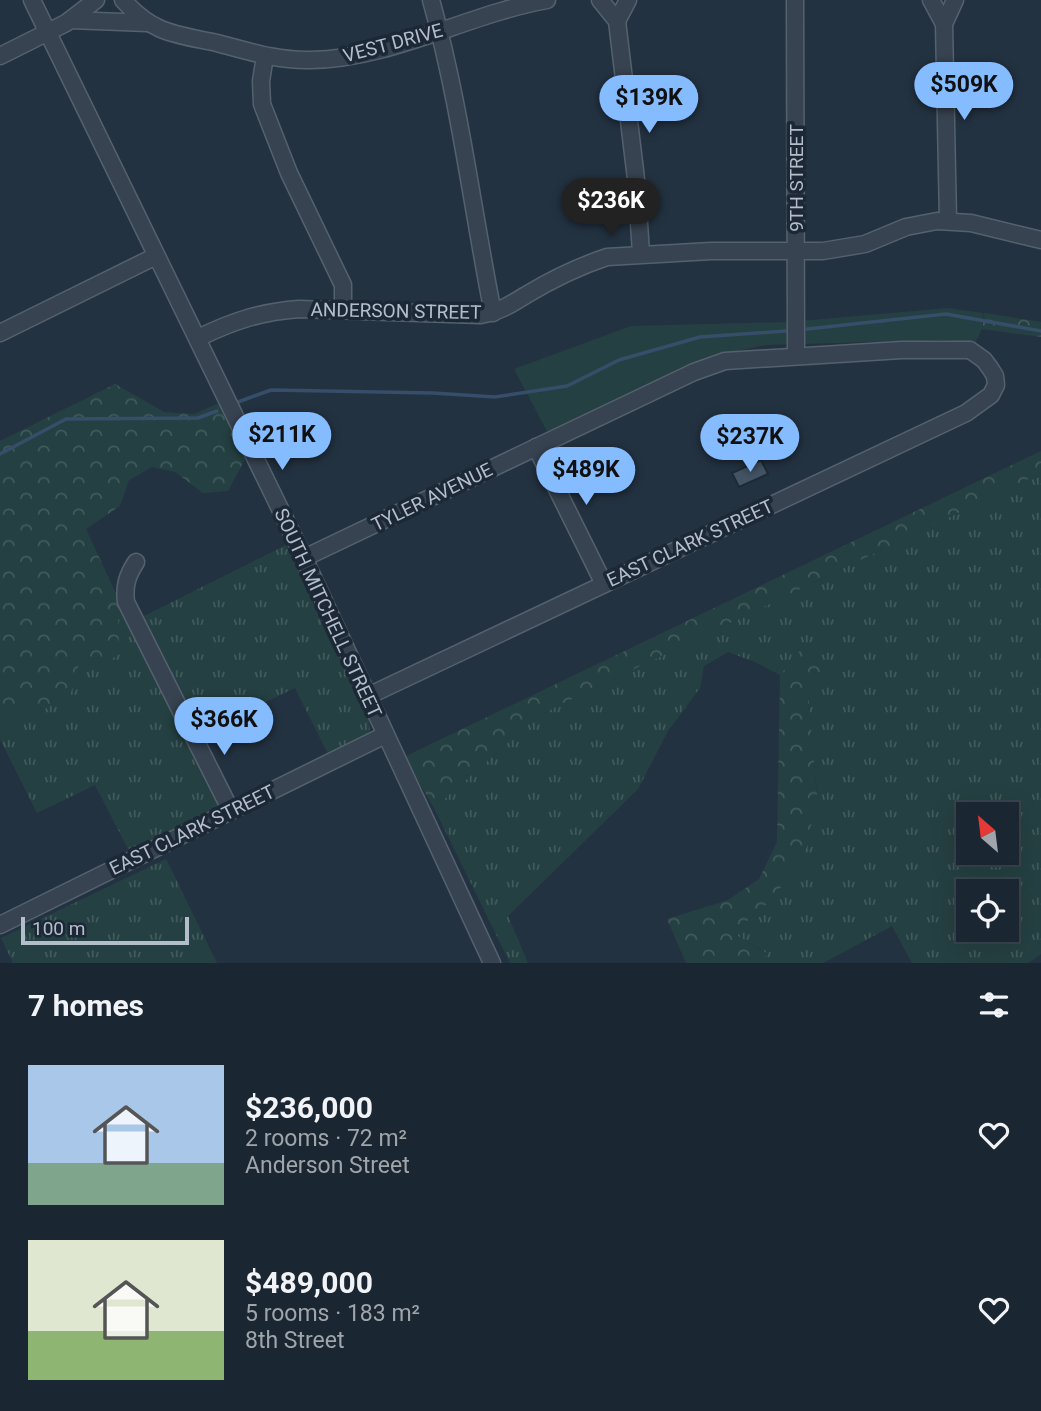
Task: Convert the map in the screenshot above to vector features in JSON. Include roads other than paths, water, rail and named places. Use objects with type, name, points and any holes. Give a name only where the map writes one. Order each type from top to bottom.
[{"type":"street","name":"SOUTH MITCHELL STREET","points":[[32,0],[304,558],[492,963]]},
{"type":"street","points":[[0,56],[70,20],[96,0]]},
{"type":"street","name":"VEST DRIVE","points":[[123,0],[138,17],[172,34],[265,56],[309,60],[369,52],[547,0]]},
{"type":"street","points":[[431,0],[457,108],[493,313]]},
{"type":"street","points":[[600,0],[617,20],[642,253]]},
{"type":"street","points":[[617,20],[628,0]]},
{"type":"street","name":"9TH STREET","points":[[795,0],[796,355]]},
{"type":"street","points":[[931,0],[944,23]]},
{"type":"street","points":[[948,221],[944,23],[955,0]]},
{"type":"street","points":[[70,20],[147,23]]},
{"type":"street","points":[[265,56],[261,80],[262,104],[289,173],[343,285],[343,310]]},
{"type":"street","name":"ANDERSON STREET","points":[[198,338],[232,322],[258,314],[299,309],[416,314],[493,313],[592,262],[607,257],[711,251],[822,251],[865,244],[906,228],[948,221],[971,223],[1041,240]]},
{"type":"street","points":[[0,332],[156,256]]},
{"type":"street","name":"EAST CLARK STREET","points":[[368,696],[967,413],[991,395],[996,385],[990,368],[970,350],[796,355]]},
{"type":"street","name":"TYLER AVENUE","points":[[304,558],[694,372],[725,361],[796,355]]},
{"type":"street","points":[[536,447],[604,584]]},
{"type":"street","points":[[136,562],[127,576],[124,590],[126,602],[232,811]]},
{"type":"street","name":"EAST CLARK STREET","points":[[0,925],[384,735]]},
{"type":"waterway","points":[[807,329],[946,314],[1041,331]]},
{"type":"waterway","points":[[238,402],[271,390],[495,397],[567,386],[619,360],[700,337],[786,331]]},
{"type":"waterway","points":[[0,454],[66,419],[198,418],[217,411]]}]
